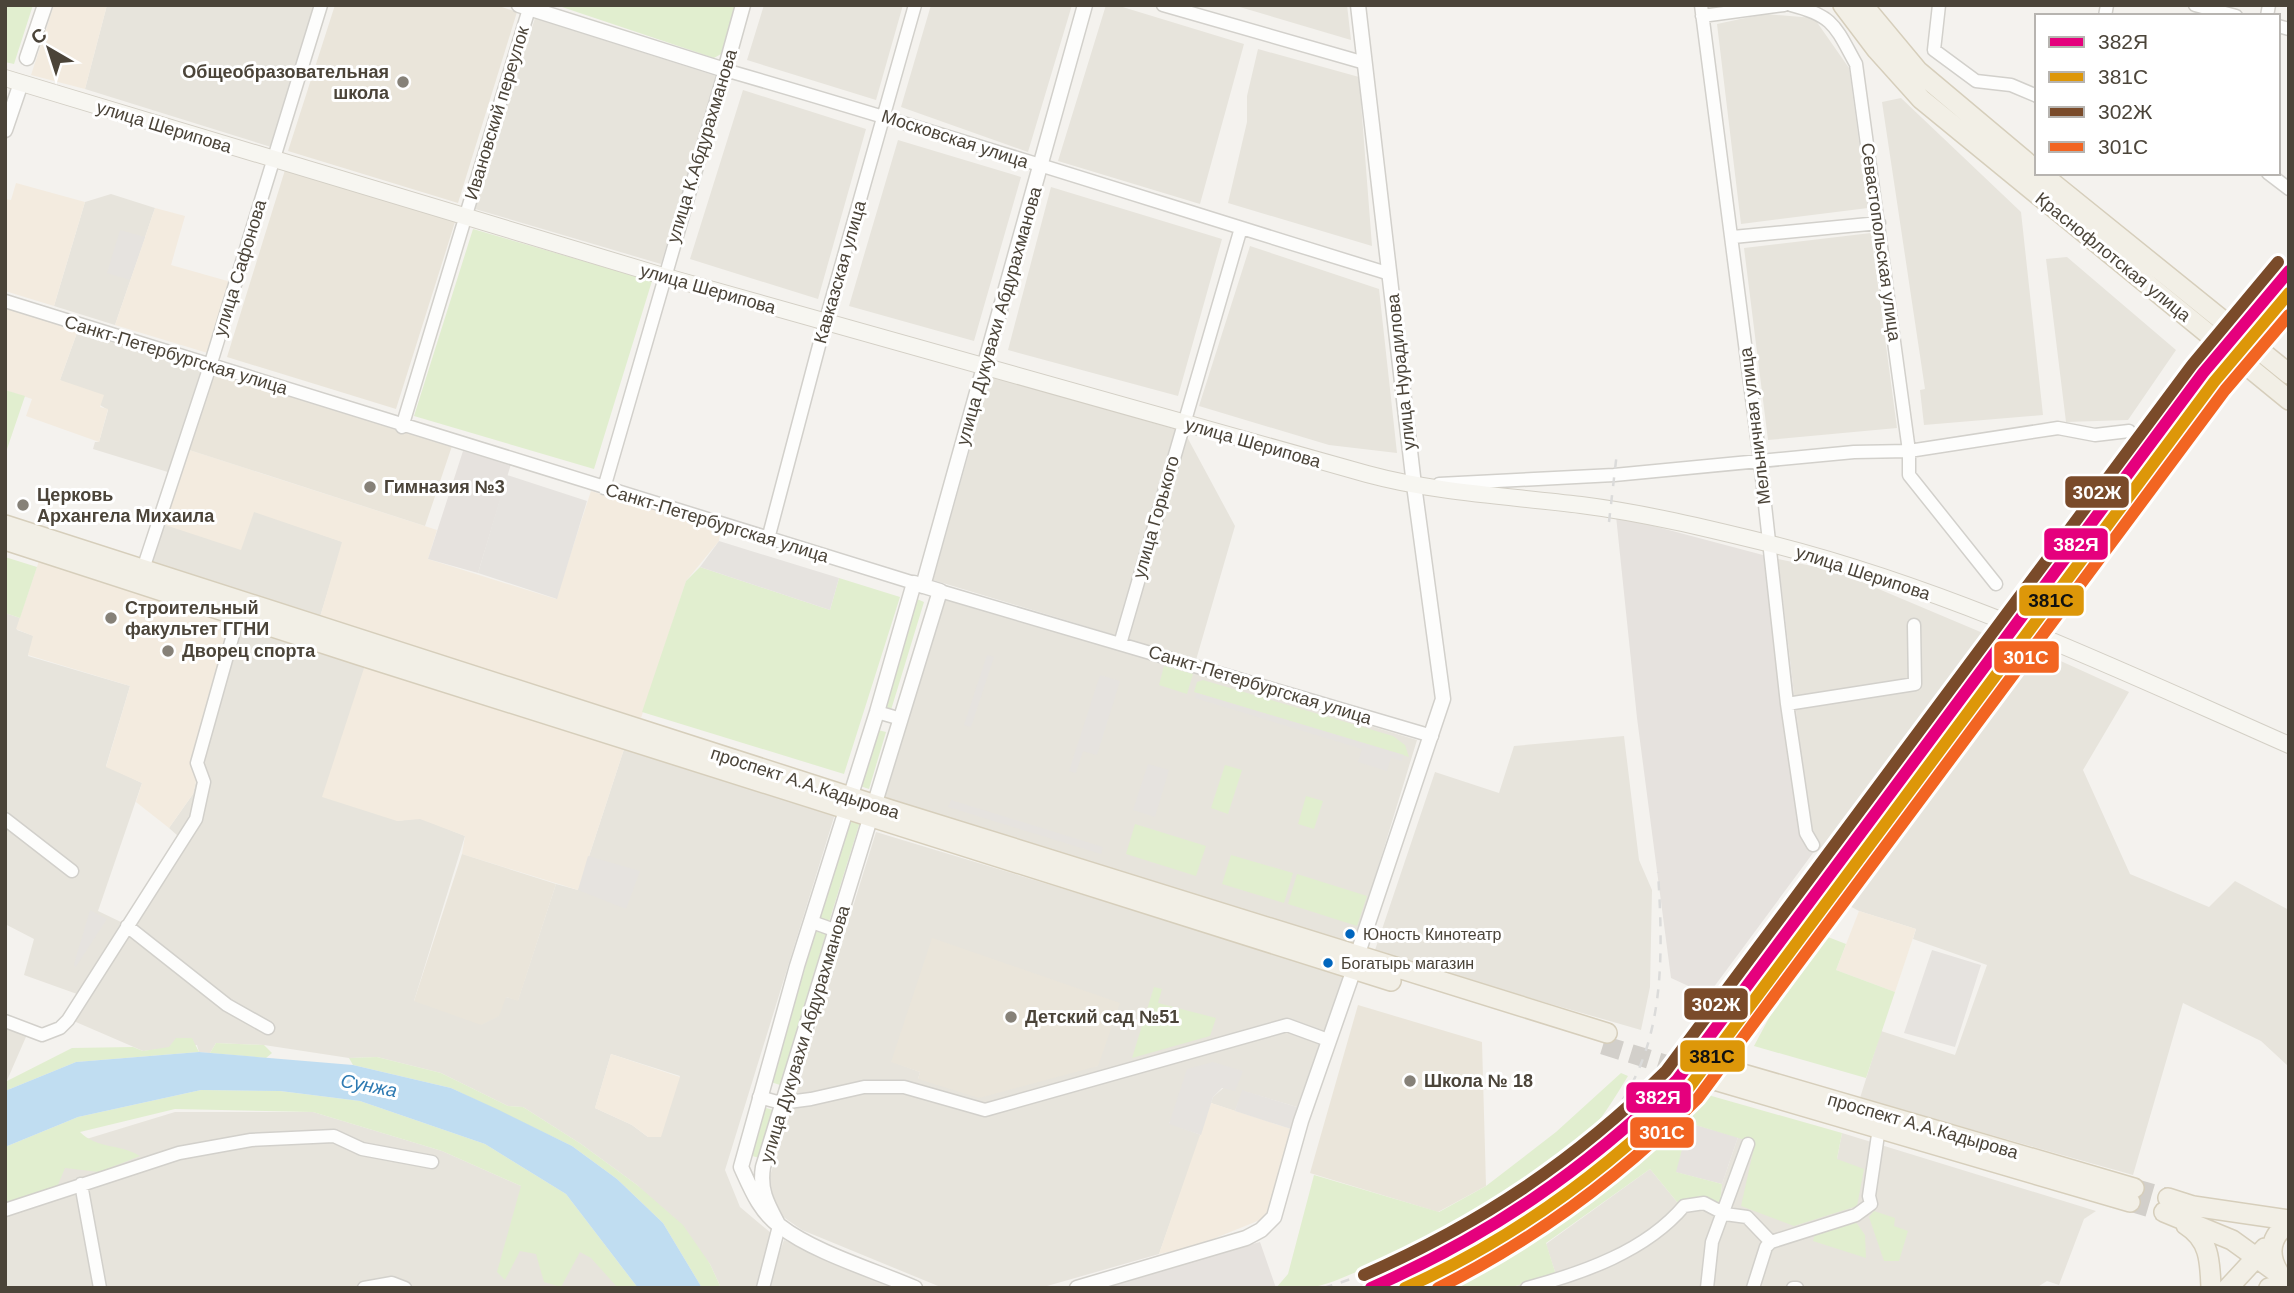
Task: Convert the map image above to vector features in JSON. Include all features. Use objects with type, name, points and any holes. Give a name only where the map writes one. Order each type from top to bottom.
[{"type":"main road","name":"Краснофлотская улица","points":[[1843,5],[1877,50],[1921,99],[2281,377],[2289,400]]},
{"type":"main road","name":"Краснофлотская улица","points":[[1863,5],[1917,71],[2035,169]]},
{"type":"main road","name":"улица Шерипова","points":[[13,80],[464,221],[1414,485],[1610,509],[1769,543],[1924,591],[2066,648],[2289,745]]},
{"type":"main road","name":"Краснофлотская улица","points":[[2041,175],[2198,315]]},
{"type":"main road","name":"проспект А.А.Кадырова","points":[[5,525],[872,811],[1605,1039]]},
{"type":"main road","name":"проспект А.А.Кадырова","points":[[5,540],[238,617],[848,803]]},
{"type":"main road","name":"проспект А.А.Кадырова","points":[[1711,1072],[2132,1195],[1879,1128],[1711,1072]]},
{"type":"main road","points":[[2166,1205],[2289,1206]]},
{"type":"main road","points":[[2166,1205],[2232,1240],[2257,1257],[2282,1282]]},
{"type":"main road","points":[[2166,1205],[2204,1241],[2210,1260],[2211,1288]]},
{"type":"main road","points":[[2193,1206],[2289,1221]]},
{"type":"main road","points":[[2228,1288],[2289,1221]]},
{"type":"main road","points":[[2273,1240],[2271,1256],[2282,1282]]},
{"type":"street","points":[[27,58],[45,5]]},
{"type":"street","name":"улица Сафонова","points":[[144,569],[210,366],[321,5]]},
{"type":"street","name":"улица К.Абдурахманова","points":[[604,488],[743,5]]},
{"type":"street","name":"Кавказская улица","points":[[768,540],[825,323],[915,5]]},
{"type":"street","name":"улица Дукувахи Абдурахманова","points":[[779,1226],[755,1197],[741,1167],[742,1157],[848,803],[919,585],[985,366],[1086,5]]},
{"type":"street","points":[[1163,5],[1365,63]]},
{"type":"street","name":"улица Нурадилова","points":[[1077,1288],[1246,1238],[1268,1224],[1278,1206],[1301,1121],[1443,699],[1414,485],[1358,5]]},
{"type":"street","points":[[1702,11],[1784,5]]},
{"type":"street","name":"Севастопольская улица","points":[[1791,5],[1822,13],[1842,37],[1856,64],[1909,452]]},
{"type":"street","points":[[1939,5],[1934,50],[1976,81],[2011,85],[2035,95]]},
{"type":"street","points":[[2195,5],[2229,14]]},
{"type":"street","name":"Московская улица","points":[[524,7],[725,70],[885,116],[1390,274]]},
{"type":"street","name":"Ивановский переулок","points":[[402,427],[524,7]]},
{"type":"street","name":"Мельничная улица","points":[[1702,11],[1760,460],[1787,704],[1806,833],[1813,845]]},
{"type":"street","points":[[5,130],[13,80]]},
{"type":"street","points":[[2271,175],[2289,188]]},
{"type":"street","points":[[1732,237],[1879,223]]},
{"type":"street","name":"улица Горького","points":[[1121,644],[1241,229]]},
{"type":"street","name":"Санкт-Петербургская улица","points":[[5,301],[768,540],[1432,736]]},
{"type":"street","name":"улица Шерипова","points":[[1414,485],[1614,475],[1854,452],[1909,452],[2058,428],[2095,435],[2129,431]]},
{"type":"street","points":[[1909,452],[1909,475],[1996,584]]},
{"type":"street","name":"улица Дукувахи Абдурахманова","points":[[779,1226],[763,1197],[763,1167],[940,591]]},
{"type":"street","points":[[5,1021],[42,1034],[60,1028],[68,1020],[196,819],[204,782],[197,763],[238,617]]},
{"type":"street","points":[[1787,704],[1915,684],[1914,625]]},
{"type":"street","points":[[877,712],[901,719]]},
{"type":"street","points":[[5,819],[72,872]]},
{"type":"street","points":[[812,922],[837,931]]},
{"type":"street","points":[[127,926],[227,1004],[268,1028]]},
{"type":"street","points":[[759,1097],[781,1102],[811,1100],[864,1087],[904,1087],[985,1110],[1287,1025],[1328,1040]]},
{"type":"street","points":[[1754,1288],[1766,1247],[1772,1242],[1856,1215],[1871,1204],[1869,1196],[1879,1128]]},
{"type":"street","points":[[5,1210],[179,1153],[251,1140],[334,1136],[362,1149],[432,1162]]},
{"type":"street","points":[[1707,1288],[1712,1242],[1725,1214],[1748,1144]]},
{"type":"street","points":[[742,1157],[763,1167]]},
{"type":"street","points":[[81,1184],[100,1288]]},
{"type":"street","points":[[1527,1288],[1567,1277],[1625,1251],[1667,1226],[1684,1206],[1704,1203],[1725,1214],[1747,1217],[1772,1242]]},
{"type":"street","points":[[762,1288],[779,1226],[799,1238],[915,1288]]},
{"type":"street","points":[[364,1288],[392,1283],[405,1288]]},
{"type":"shaded area","points":[[54,5],[107,5],[85,89],[31,75]]},
{"type":"shaded area","points":[[107,5],[316,5],[271,147],[85,89]]},
{"type":"shaded area","name":"Общеобразовательная школа","points":[[335,5],[496,5],[517,12],[458,203],[288,151]]},
{"type":"shaded area","points":[[764,5],[903,5],[876,100],[747,60]]},
{"type":"shaded area","points":[[931,5],[1072,5],[1028,152],[901,107]]},
{"type":"shaded area","points":[[1106,5],[1116,5],[1244,44],[1200,204],[1058,161]]},
{"type":"shaded area","points":[[1233,5],[1347,5],[1351,40]]},
{"type":"shaded area","points":[[1764,14],[1814,18],[1849,68],[1868,208],[1741,224],[1717,24]]},
{"type":"shaded area","points":[[535,18],[716,76],[661,264],[475,209]]},
{"type":"shaded area","points":[[1258,49],[1359,77],[1372,246],[1228,203],[1247,122],[1247,96]]},
{"type":"shaded area","points":[[743,90],[866,129],[818,299],[690,259]]},
{"type":"shaded area","points":[[1901,98],[2021,212],[2043,415],[1924,425],[1920,390],[1925,389],[1882,102]]},
{"type":"shaded area","points":[[898,140],[1021,177],[974,341],[849,306]]},
{"type":"shaded area","points":[[285,170],[455,222],[396,409],[227,357]]},
{"type":"shaded area","points":[[16,183],[85,202],[54,306],[5,291],[5,199],[11,200]]},
{"type":"shaded area","points":[[1051,187],[1222,239],[1178,396],[1008,350]]},
{"type":"shaded area","points":[[111,194],[155,208],[115,325],[54,306],[85,202]]},
{"type":"shaded area","points":[[155,208],[185,216],[171,265],[231,282],[211,354],[115,325]]},
{"type":"shaded area","points":[[120,230],[145,237],[130,280],[107,273]]},
{"type":"shaded area","points":[[1871,233],[1897,428],[1768,440],[1744,248]]},
{"type":"shaded area","points":[[1250,246],[1379,289],[1397,453],[1329,445],[1199,406]]},
{"type":"shaded area","points":[[2067,257],[2176,350],[2128,420],[2066,422],[2046,259]]},
{"type":"shaded area","points":[[5,307],[78,330],[60,380],[104,395],[100,407],[108,409],[99,442],[26,416],[32,399],[5,390]]},
{"type":"shaded area","points":[[78,330],[206,370],[171,473],[93,449],[95,442],[99,442],[108,410],[60,380]]},
{"type":"shaded area","name":"Гимназия №3","points":[[206,370],[452,446],[425,526],[180,447]]},
{"type":"shaded area","points":[[991,375],[1177,430],[1118,636],[933,580]]},
{"type":"shaded area","points":[[1186,435],[1235,526],[1196,660],[1126,639]]},
{"type":"shaded area","points":[[180,447],[437,530],[428,559],[556,599],[591,491],[720,530],[719,541],[686,581],[641,718],[320,617],[342,542],[254,512],[241,550],[156,522]]},
{"type":"shaded area","points":[[463,451],[511,464],[478,573],[428,559]]},
{"type":"shaded area","points":[[507,475],[587,501],[557,599],[478,573]]},
{"type":"shaded area","points":[[254,511],[343,542],[320,617],[144,560],[156,522]]},
{"type":"shaded area","points":[[1616,516],[1778,559],[1813,853],[1708,995],[1671,978],[1637,718]]},
{"type":"shaded area","points":[[719,541],[839,578],[830,610],[700,567]]},
{"type":"shaded area","points":[[40,558],[233,621],[193,794],[169,828],[136,802],[142,783],[106,767],[130,686],[28,655],[33,636],[16,629]]},
{"type":"shaded area","points":[[1778,559],[1836,571],[1990,636],[1850,834],[1813,853]]},
{"type":"shaded area","points":[[944,598],[1417,740],[1354,946],[880,800]]},
{"type":"shaded area","points":[[5,613],[20,618],[17,630],[34,636],[28,656],[130,686],[106,766],[142,783],[98,911],[123,923],[178,836],[169,828],[193,794],[233,621],[366,662],[397,821],[420,818],[465,836],[414,1001],[506,997],[518,1000],[556,884],[578,890],[625,746],[835,814],[725,1170],[740,1207],[771,1233],[759,1288],[721,1288],[710,1264],[637,1185],[581,1144],[523,1107],[508,1106],[441,1073],[377,1057],[349,1058],[264,1045],[216,1043],[210,1053],[199,1052],[197,1045],[143,1051],[62,1016],[77,994],[24,975],[34,939],[5,924]],"holes":[[[611,1054],[680,1076],[648,1137],[632,1125],[595,1108]]]},
{"type":"shaded area","points":[[2012,639],[2129,692],[2083,770],[2130,874],[2209,907],[2235,881],[2289,910],[2289,1067],[2261,1041],[2183,1003],[2133,1175],[1860,1098],[1881,1031],[1955,1055],[1987,965],[1913,939],[1916,929],[1859,911],[1829,895]]},
{"type":"shaded area","points":[[987,655],[994,657],[971,727],[964,725]]},
{"type":"shaded area","points":[[366,662],[625,746],[578,890],[462,854],[465,836],[420,819],[397,821],[322,797]]},
{"type":"shaded area","points":[[1100,675],[1120,681],[1097,755],[1083,751],[1076,773],[1069,771]]},
{"type":"shaded area","points":[[1197,693],[1404,755],[1402,761],[1391,758],[1387,771],[1358,762],[1362,749],[1195,698]]},
{"type":"shaded area","points":[[1624,736],[1639,860],[1652,890],[1650,987],[1641,1030],[1374,953],[1435,772],[1499,793],[1514,746]]},
{"type":"shaded area","points":[[1148,764],[1169,770],[1155,817],[1133,810]]},
{"type":"shaded area","points":[[951,800],[1103,847],[1101,854],[948,807]]},
{"type":"shaded area","points":[[876,832],[1345,974],[1297,1107],[1243,1091],[1235,1111],[1211,1103],[1213,1097],[1243,1071],[1169,1123],[1201,1135],[1159,1254],[1040,1288],[943,1288],[802,1230],[779,1214],[766,1189]],"holes":[[[891,1061],[1098,1066],[918,1079],[920,1072]]]},
{"type":"shaded area","points":[[462,854],[556,884],[518,1001],[506,997],[499,1016],[481,1025],[414,1001]]},
{"type":"shaded area","points":[[588,856],[640,871],[626,909],[578,890]]},
{"type":"shaded area","points":[[90,910],[107,919],[75,968],[74,964]]},
{"type":"shaded area","points":[[1859,911],[1916,929],[1895,992],[1836,970]]},
{"type":"shaded area","name":"Детский сад №51","points":[[932,938],[1120,1003],[1098,1066],[979,1098],[918,1079],[920,1072],[891,1062]]},
{"type":"shaded area","points":[[1932,950],[1981,965],[1955,1047],[1904,1033]]},
{"type":"shaded area","name":"Школа № 18","points":[[1358,1005],[1482,1042],[1486,1186],[1438,1212],[1310,1173]]},
{"type":"shaded area","points":[[5,1023],[29,1030],[5,1085]]},
{"type":"shaded area","points":[[611,1054],[680,1077],[661,1137],[648,1137],[632,1125],[595,1108]]},
{"type":"shaded area","points":[[1213,1062],[1243,1071],[1235,1091],[1222,1088],[1213,1097],[1201,1135],[1169,1124],[1187,1069]]},
{"type":"shaded area","points":[[1242,1090],[1297,1107],[1291,1129],[1235,1111]]},
{"type":"shaded area","points":[[1211,1103],[1291,1129],[1271,1208],[1260,1220],[1193,1247],[1159,1254]]},
{"type":"shaded area","points":[[175,1112],[313,1112],[442,1151],[521,1186],[632,1288],[5,1288],[5,1174],[57,1148]]},
{"type":"shaded area","points":[[1689,1123],[1738,1137],[1722,1184],[1675,1172]]},
{"type":"shaded area","points":[[1842,1133],[2096,1211],[2084,1219],[2059,1285],[2047,1281],[2036,1288],[1508,1288],[1556,1275],[1546,1244],[1650,1169],[1677,1202],[1706,1197],[1720,1203],[1722,1184],[1738,1137],[1837,1159]]},
{"type":"shaded area","points":[[784,1240],[897,1288],[767,1288]]},
{"type":"shaded area","points":[[1260,1242],[1276,1288],[1104,1288],[1109,1283]]},
{"type":"green space","points":[[5,5],[33,5],[14,64],[5,62]]},
{"type":"green space","points":[[556,5],[735,5],[721,54],[714,58]]},
{"type":"green space","points":[[473,229],[652,281],[594,469],[414,416]]},
{"type":"green space","points":[[5,390],[25,396],[5,455]]},
{"type":"green space","points":[[5,557],[37,567],[20,618],[5,613]]},
{"type":"green space","points":[[700,567],[830,610],[839,578],[900,597],[844,774],[642,712],[686,581]]},
{"type":"green space","points":[[917,599],[924,602],[891,710],[884,708]]},
{"type":"green space","points":[[1164,666],[1193,674],[1187,694],[1159,685]]},
{"type":"green space","points":[[1203,680],[1393,736],[1405,745],[1409,757],[1194,692],[1197,682]]},
{"type":"green space","points":[[878,730],[886,732],[869,789],[860,786]]},
{"type":"green space","points":[[1225,765],[1242,770],[1228,814],[1211,808]]},
{"type":"green space","points":[[1306,796],[1323,801],[1314,829],[1298,824]]},
{"type":"green space","points":[[849,819],[860,822],[829,922],[819,919]]},
{"type":"green space","points":[[1135,824],[1206,846],[1196,876],[1126,854]]},
{"type":"green space","points":[[1231,855],[1293,873],[1284,903],[1222,884]]},
{"type":"green space","points":[[1297,874],[1367,896],[1357,926],[1288,904]]},
{"type":"green space","points":[[816,931],[826,934],[780,1085],[771,1082]]},
{"type":"green space","points":[[1815,932],[1846,944],[1836,970],[1895,992],[1866,1078],[1754,1046]]},
{"type":"green space","points":[[1154,987],[1162,989],[1158,1003],[1216,1018],[1210,1036],[1132,1058]]},
{"type":"green space","points":[[176,1038],[192,1038],[199,1052],[76,1062],[5,1091],[7,1081],[72,1048],[133,1047],[143,1051],[169,1047]]},
{"type":"green space","points":[[216,1043],[264,1045],[272,1053],[266,1058],[210,1053]]},
{"type":"green space","points":[[377,1057],[441,1073],[508,1106],[523,1107],[581,1144],[637,1185],[683,1225],[710,1264],[721,1288],[702,1288],[663,1223],[617,1179],[572,1146],[451,1088],[353,1065],[349,1058]]},
{"type":"green space","points":[[1621,1073],[1628,1076],[1589,1133],[1559,1162],[1508,1200],[1451,1232],[1336,1280],[1308,1288],[1276,1288],[1288,1274],[1314,1175],[1439,1212],[1486,1186],[1556,1132]]},
{"type":"green space","points":[[1680,1087],[1842,1133],[1837,1159],[1864,1169],[1857,1206],[1794,1226],[1741,1206],[1755,1143],[1689,1123],[1676,1172],[1722,1184],[1720,1203],[1706,1197],[1677,1202],[1650,1169],[1546,1243],[1556,1275],[1508,1288],[1400,1288],[1544,1206],[1601,1164]]},
{"type":"green space","points":[[201,1090],[280,1091],[360,1101],[485,1144],[566,1194],[638,1288],[618,1288],[591,1258],[580,1252],[561,1287],[544,1282],[536,1254],[520,1251],[505,1280],[497,1272],[521,1186],[442,1151],[313,1112],[175,1109],[80,1132],[101,1144],[140,1156],[99,1172],[65,1168],[57,1187],[5,1204],[5,1147],[78,1117]]},
{"type":"green space","points":[[763,1107],[773,1110],[759,1158],[749,1155]]},
{"type":"green space","points":[[1874,1211],[1895,1218],[1894,1226],[1908,1231],[1899,1261],[1884,1261],[1869,1217]]},
{"type":"green space","points":[[1855,1221],[1865,1235],[1866,1258],[1813,1241],[1815,1233]]},
{"type":"water","name":"Сунжа","points":[[199,1052],[353,1065],[451,1088],[499,1110],[572,1146],[617,1179],[663,1223],[702,1288],[638,1288],[566,1194],[485,1144],[360,1101],[280,1091],[201,1090],[78,1117],[5,1147],[5,1091],[76,1062]]},
{"type":"tunnel","points":[[1603,1045],[1710,1078]]},
{"type":"tunnel","points":[[2134,1188],[2168,1198]]},
{"type":"tunnel","points":[[2130,1202],[2164,1212]]},
{"type":"railway","points":[[1609,522],[1617,452]]},
{"type":"railway","points":[[1324,1288],[1414,1255],[1505,1209],[1546,1181],[1583,1149],[1615,1112],[1638,1071],[1653,1023],[1661,947],[1658,872]]},
{"type":"transit line","name":"302Ж","points":[[1364,1275],[1448,1234],[1525,1187],[1597,1134],[1666,1071],[2192,365],[2278,262]]},
{"type":"transit line","name":"382Я","points":[[1371,1288],[1456,1246],[1534,1198],[1607,1143],[1677,1080],[2203,373],[2289,271]]},
{"type":"transit line","name":"381С","points":[[1405,1288],[1483,1248],[1556,1202],[1624,1148],[1688,1089],[2214,382],[2289,293]]},
{"type":"transit line","name":"301С","points":[[1438,1288],[1509,1249],[1576,1204],[1639,1154],[1698,1098],[2225,390],[2289,315]]},
{"type":"place","name":"Общеобразовательная школа","points":[[403,82]]},
{"type":"place","name":"Гимназия №3","points":[[370,487]]},
{"type":"place","name":"Церковь Архангела Михаила","points":[[23,505]]},
{"type":"place","name":"Строительный факультет ГГНИ","points":[[111,618]]},
{"type":"place","name":"Дворец спорта","points":[[168,651]]},
{"type":"place","name":"Юность Кинотеатр","points":[[1350,934]]},
{"type":"place","name":"Богатырь магазин","points":[[1328,963]]},
{"type":"place","name":"Детский сад №51","points":[[1011,1017]]},
{"type":"place","name":"Школа № 18","points":[[1410,1081]]}]
